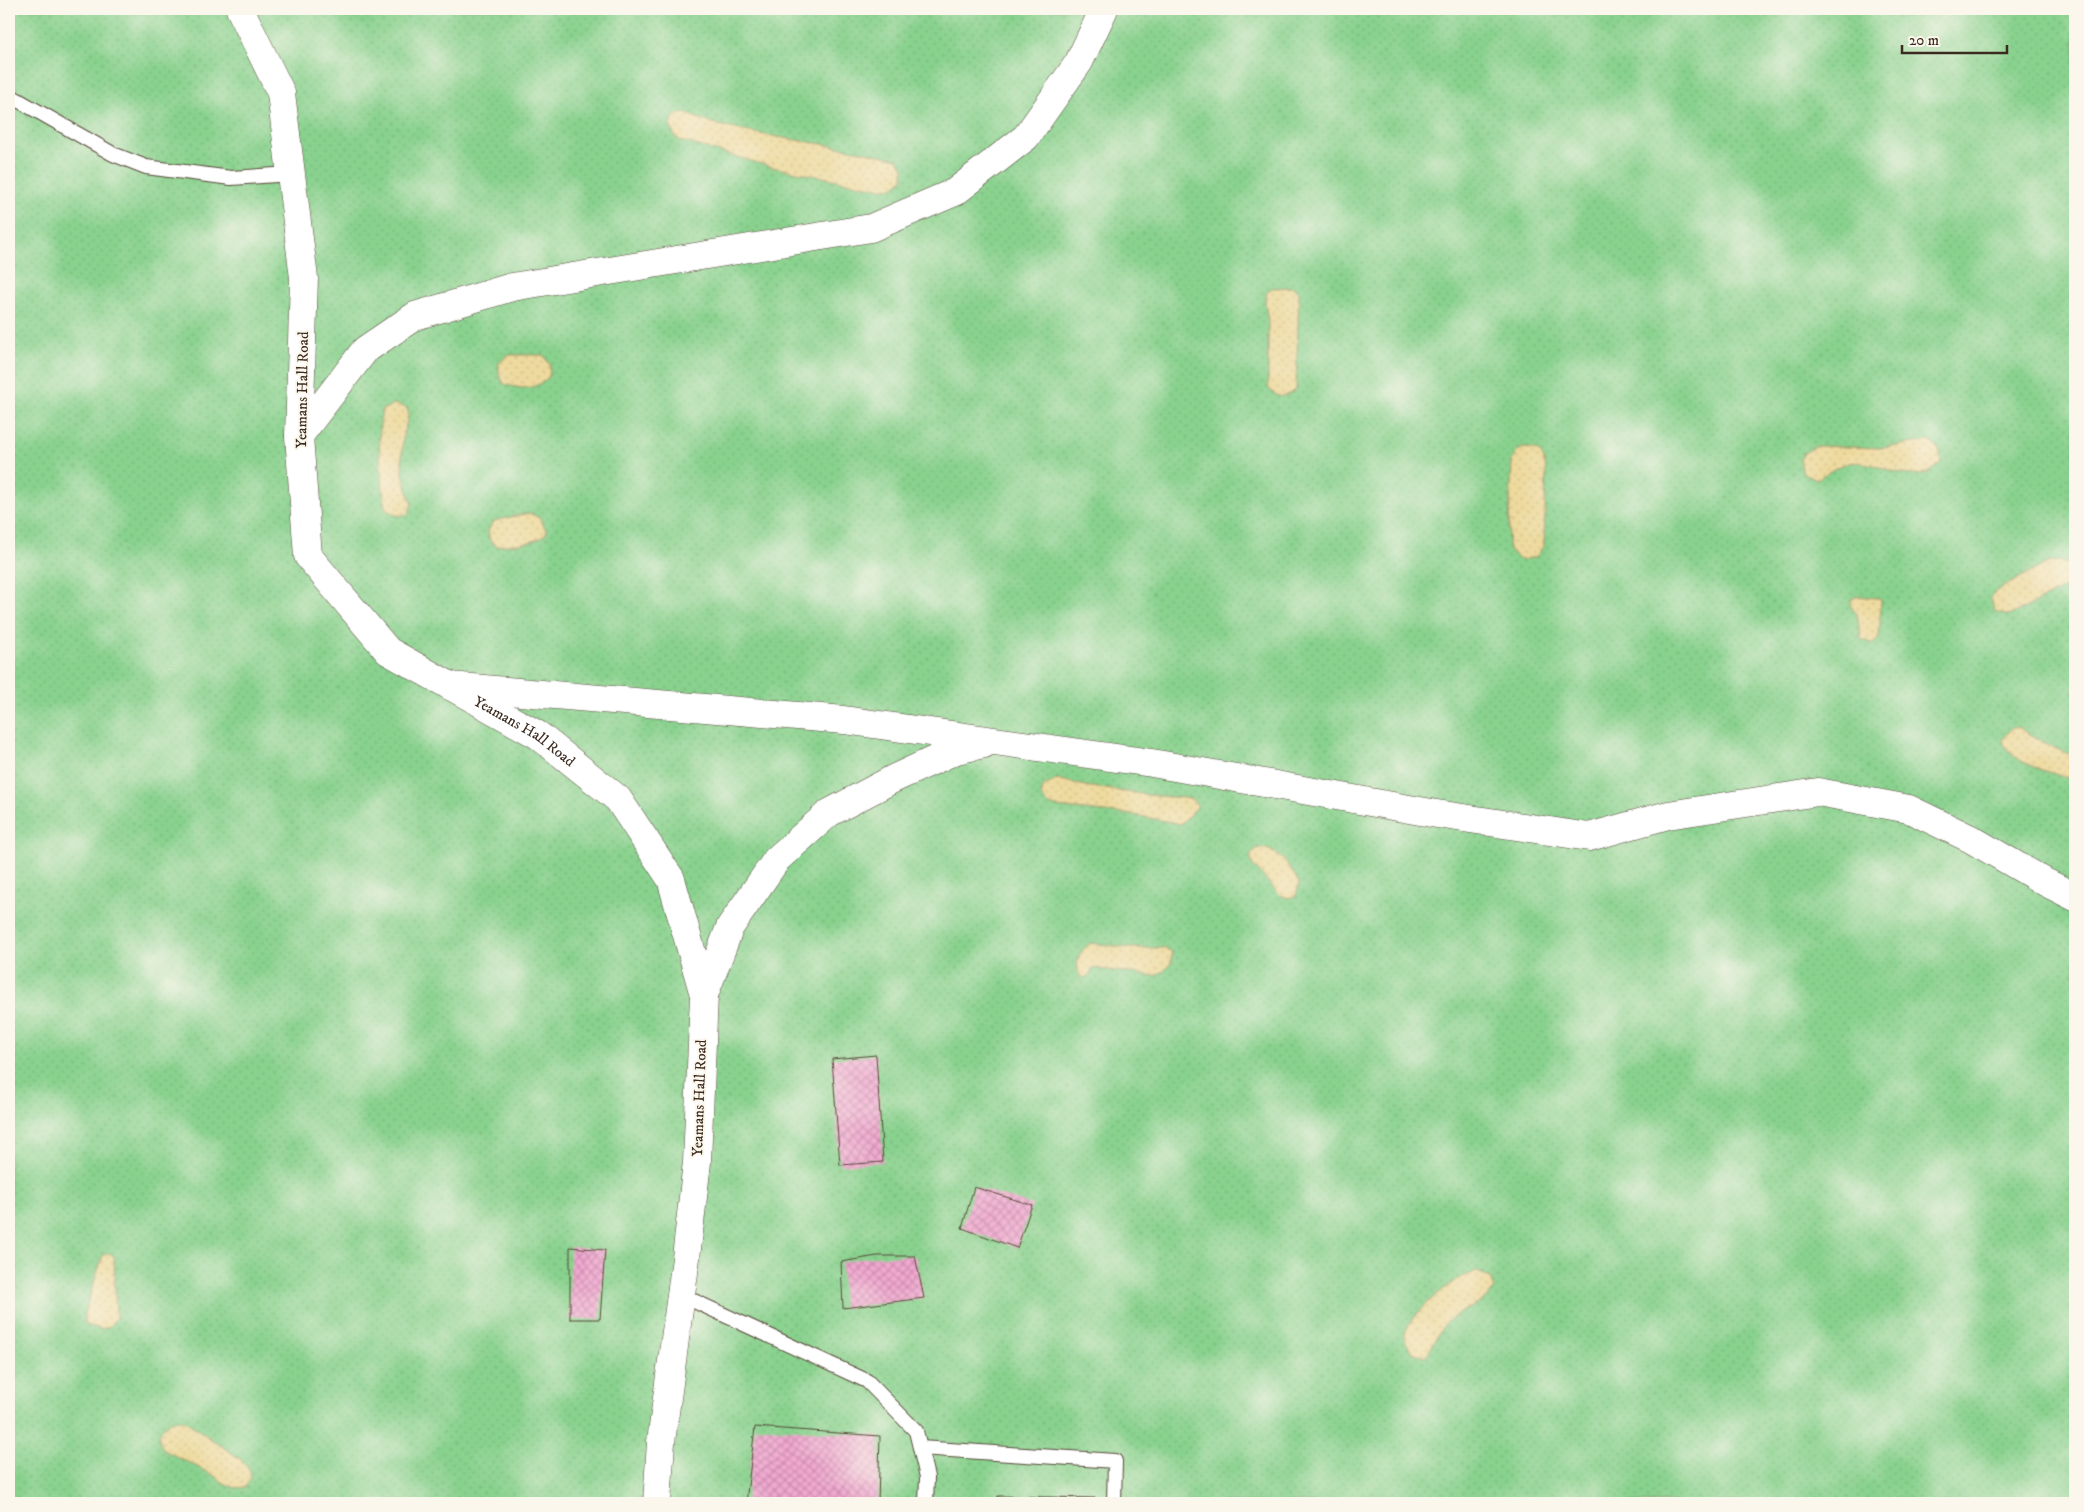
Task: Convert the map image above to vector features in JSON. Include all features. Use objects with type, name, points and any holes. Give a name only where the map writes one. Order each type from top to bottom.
[{"type":"street","name":"Yeamans Hall Road","points":[[240,9],[281,93],[304,278],[299,436],[308,556],[388,652],[538,735],[618,799],[671,879],[704,995],[697,1162],[661,1442],[657,1503]]},
{"type":"street","points":[[299,436],[365,350],[415,316],[512,287],[871,228],[955,192],[1026,137],[1079,62],[1104,9]]},
{"type":"street","points":[[450,686],[844,720],[1152,763],[1438,814],[1589,837],[1668,815],[1818,792],[1909,809],[1971,839],[2045,882],[2075,897]]},
{"type":"street","points":[[704,995],[730,927],[777,859],[829,813],[893,779],[956,750],[999,742]]},
{"type":"lane","points":[[9,94],[112,154],[146,167],[231,178],[291,174]]},
{"type":"lane","points":[[681,1295],[867,1381],[916,1432],[928,1477],[926,1503]]},
{"type":"lane","points":[[920,1448],[1115,1461],[1114,1503]]},
{"type":"green space","points":[[9,9],[2075,9],[2075,1503],[9,1503]]},
{"type":"sand","points":[[685,113],[711,123],[739,130],[847,148],[898,159],[904,168],[903,179],[893,188],[877,188],[772,167],[681,141],[675,137],[670,125],[675,115]]},
{"type":"sand","points":[[1293,287],[1299,292],[1296,389],[1285,396],[1278,396],[1268,387],[1268,323],[1265,302],[1267,292],[1272,288]]},
{"type":"sand","points":[[508,355],[543,355],[550,365],[549,377],[528,388],[504,384],[499,374],[499,363]]},
{"type":"sand","points":[[394,404],[407,408],[408,412],[403,434],[402,465],[404,480],[412,504],[408,514],[401,515],[393,514],[385,508],[380,459],[380,422],[382,410]]},
{"type":"sand","points":[[1929,441],[1939,449],[1941,462],[1931,471],[1920,475],[1909,475],[1873,465],[1849,463],[1817,479],[1803,473],[1800,460],[1804,453],[1817,446],[1881,448]]},
{"type":"sand","points":[[1530,448],[1539,452],[1545,463],[1546,474],[1544,545],[1536,557],[1522,560],[1510,552],[1508,545],[1512,461],[1517,451]]},
{"type":"sand","points":[[529,513],[540,518],[547,532],[543,536],[531,542],[496,546],[490,541],[488,531],[494,521]]},
{"type":"sand","points":[[2061,561],[2070,566],[2073,574],[2069,586],[2013,614],[2005,615],[1995,612],[1991,599],[1996,591],[2049,562]]},
{"type":"sand","points":[[1857,596],[1881,600],[1879,639],[1873,644],[1861,639],[1857,614],[1850,605],[1851,600]]},
{"type":"sand","points":[[2018,727],[2054,748],[2075,756],[2075,780],[2033,767],[2014,756],[2007,749],[2003,740],[2010,729]]},
{"type":"sand","points":[[1057,779],[1085,786],[1192,799],[1198,806],[1181,824],[1134,815],[1056,807],[1047,804],[1041,795],[1043,787]]},
{"type":"sand","points":[[1258,848],[1272,851],[1288,865],[1299,883],[1296,896],[1288,898],[1280,895],[1251,863],[1251,854]]},
{"type":"sand","points":[[1091,943],[1130,948],[1164,948],[1172,952],[1171,963],[1164,971],[1154,976],[1092,968],[1091,973],[1085,978],[1080,976],[1078,962],[1083,950]]},
{"type":"sand","points":[[109,1253],[114,1256],[116,1318],[109,1327],[101,1329],[86,1325],[84,1314],[103,1255]]},
{"type":"sand","points":[[1478,1272],[1490,1278],[1494,1289],[1484,1300],[1446,1323],[1425,1356],[1412,1352],[1405,1340],[1406,1331],[1417,1313],[1453,1282],[1466,1275]]},
{"type":"sand","points":[[172,1420],[184,1420],[240,1459],[249,1469],[251,1478],[245,1487],[235,1488],[227,1485],[213,1475],[164,1450],[159,1437],[160,1433],[164,1426]]},
{"type":"building","points":[[876,1055],[883,1162],[840,1165],[832,1059]]},
{"type":"building","points":[[974,1187],[1032,1205],[1017,1248],[962,1228]]},
{"type":"building","points":[[570,1247],[605,1250],[600,1319],[570,1319]]},
{"type":"building","points":[[877,1256],[915,1256],[924,1298],[843,1308],[841,1262]]},
{"type":"building","points":[[755,1427],[880,1436],[878,1503],[746,1503]]},
{"type":"building","points":[[998,1496],[1095,1498],[1095,1503],[997,1503]]}]
